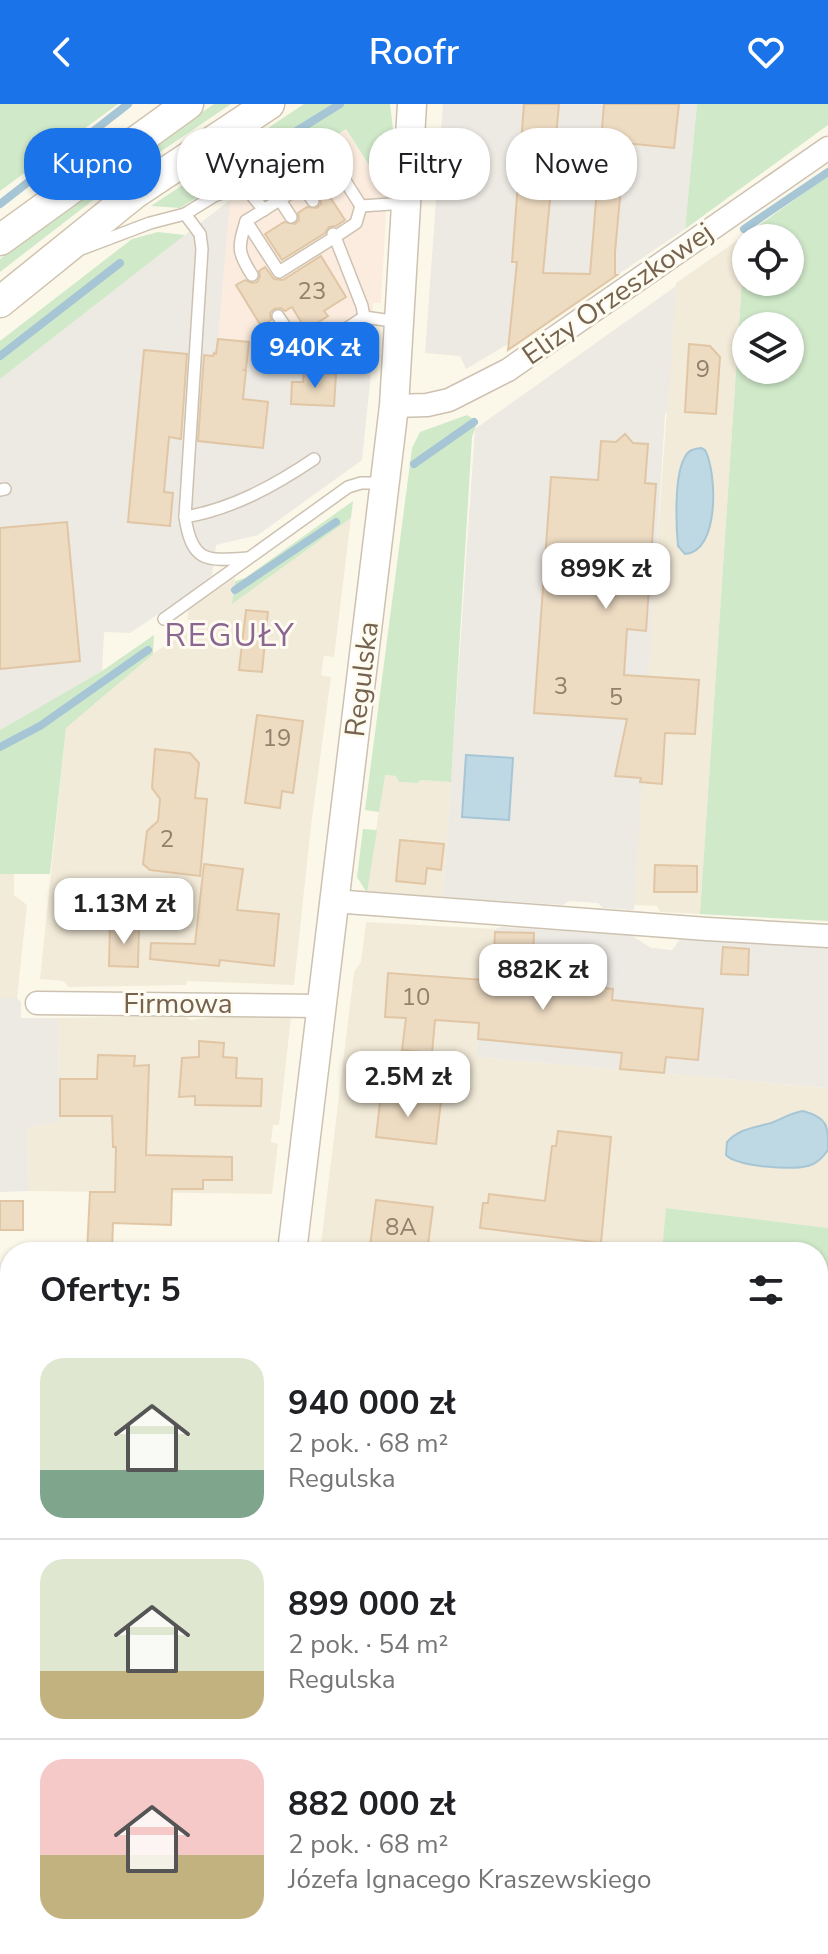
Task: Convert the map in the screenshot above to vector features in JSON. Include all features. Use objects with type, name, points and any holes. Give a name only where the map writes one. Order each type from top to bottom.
[{"type":"main road","points":[[0,240],[188,104]]},
{"type":"main road","points":[[0,302],[135,193],[269,104]]},
{"type":"street","name":"Regulska","points":[[293,1242],[394,406],[412,104]]},
{"type":"street","name":"Elizy Orzeszkowej","points":[[394,406],[427,405],[449,400],[508,370],[828,148]]},
{"type":"street","points":[[333,901],[828,936]]},
{"type":"street","name":"Firmowa","points":[[37,1003],[320,1006]]},
{"type":"lane","points":[[53,259],[150,223],[185,214],[214,196],[236,188],[250,193],[264,210]]},
{"type":"lane","points":[[246,221],[279,272],[356,223],[361,206],[353,193]]},
{"type":"lane","points":[[252,275],[240,253],[246,221],[280,200],[291,217]]},
{"type":"lane","points":[[361,206],[407,202]]},
{"type":"lane","points":[[185,214],[200,234],[202,249],[185,517],[193,548],[203,557],[214,560],[247,558]]},
{"type":"lane","points":[[334,235],[364,317]]},
{"type":"lane","points":[[278,316],[294,337],[324,340],[364,317],[400,322]]},
{"type":"lane","points":[[185,517],[232,505],[314,459]]},
{"type":"lane","points":[[164,619],[348,487],[361,483],[384,483]]},
{"type":"shaded area","points":[[443,104],[697,104],[685,229],[576,303],[542,318],[541,328],[511,348],[508,344],[466,369],[460,356],[425,353],[436,200],[490,200],[490,128],[441,128]]},
{"type":"shaded area","points":[[353,140],[369,166],[369,200],[387,200],[381,303],[373,303],[373,354],[218,339],[230,200],[353,200]]},
{"type":"shaded area","points":[[230,200],[218,339],[373,354],[362,460],[258,535],[216,545],[212,575],[197,588],[130,633],[104,632],[102,671],[0,730],[0,379]]},
{"type":"shaded area","points":[[732,244],[732,296],[741,296],[740,312],[732,312],[732,384],[735,384],[700,914],[660,912],[657,906],[634,905],[676,283]]},
{"type":"shaded area","points":[[676,286],[634,910],[569,901],[563,905],[443,897],[475,429]]},
{"type":"shaded area","points":[[351,518],[334,657],[324,656],[321,675],[331,677],[294,985],[187,981],[186,985],[69,987],[63,981],[40,979],[66,728],[152,654],[187,632],[188,610],[235,577],[233,603]]},
{"type":"shaded area","points":[[384,775],[397,776],[399,782],[451,782],[443,897],[367,893]]},
{"type":"shaded area","points":[[14,873],[14,895],[27,905],[17,998],[0,998],[0,874]]},
{"type":"shaded area","points":[[366,922],[495,929],[494,957],[485,957],[476,1057],[828,1088],[828,1228],[667,1208],[663,1242],[321,1242],[354,972],[361,962]]},
{"type":"shaded area","points":[[495,929],[631,935],[651,948],[672,950],[681,938],[828,947],[828,1088],[476,1057],[486,957],[494,957]]},
{"type":"shaded area","points":[[0,998],[17,998],[21,1002],[21,1018],[58,1018],[59,1122],[27,1127],[28,1191],[0,1192]]},
{"type":"shaded area","points":[[186,1016],[190,1020],[291,1017],[279,1125],[273,1125],[271,1142],[278,1144],[272,1194],[28,1191],[27,1127],[59,1121],[58,1018]]},
{"type":"green space","points":[[0,104],[118,104],[85,128],[24,128],[24,173],[0,191]]},
{"type":"green space","points":[[214,104],[231,104],[195,128],[180,128]]},
{"type":"green space","points":[[304,104],[390,104],[393,128],[369,128],[369,165],[353,140],[353,128],[268,128]]},
{"type":"green space","points":[[697,104],[828,104],[828,125],[685,229]]},
{"type":"green space","points":[[177,130],[177,140],[161,151],[161,141]]},
{"type":"green space","points":[[828,176],[828,921],[700,914],[735,384],[804,384],[804,312],[740,312],[741,296],[804,296],[804,224],[760,224]]},
{"type":"green space","points":[[177,189],[177,200],[193,200],[180,208],[151,206]]},
{"type":"green space","points":[[78,200],[93,200],[0,272],[0,259]]},
{"type":"green space","points":[[158,232],[185,235],[0,379],[0,341],[132,239]]},
{"type":"green space","points":[[467,415],[476,426],[472,437],[451,782],[399,782],[396,776],[385,775],[379,812],[365,810],[412,448],[420,432]]},
{"type":"green space","points":[[353,501],[351,518],[232,604],[235,581],[245,578]]},
{"type":"green space","points":[[154,635],[153,654],[66,728],[50,874],[0,874],[0,730],[102,671]]},
{"type":"green space","points":[[363,829],[377,830],[367,893],[357,877]]},
{"type":"green space","points":[[666,1208],[828,1228],[828,1242],[663,1242]]},
{"type":"water","points":[[701,448],[705,450],[712,475],[713,510],[705,540],[696,550],[685,554],[678,546],[677,537],[679,475],[686,455]]},
{"type":"water","points":[[466,755],[513,758],[509,820],[462,817]]},
{"type":"water","points":[[803,1111],[822,1120],[827,1129],[828,1150],[814,1164],[800,1167],[765,1166],[741,1162],[726,1155],[727,1142],[737,1134]]},
{"type":"building","points":[[524,104],[559,104],[557,128],[522,128]]},
{"type":"building","points":[[604,104],[679,104],[674,148],[637,144],[637,128],[602,128]]},
{"type":"building","points":[[321,200],[332,200],[345,220],[329,227],[325,233],[282,260],[265,234],[284,222],[295,224],[299,220],[298,213],[321,204]]},
{"type":"building","points":[[517,200],[550,200],[543,273],[590,274],[596,200],[620,200],[615,252],[617,275],[508,350],[517,262],[512,262]]},
{"type":"building","points":[[321,256],[346,297],[324,311],[328,316],[306,330],[292,307],[285,311],[274,309],[270,313],[271,320],[261,326],[236,285],[245,280],[257,282],[259,271],[265,267],[274,279],[283,280]]},
{"type":"building","points":[[218,339],[249,342],[243,399],[268,402],[263,448],[198,441],[204,355],[216,354]]},
{"type":"building","points":[[689,344],[710,346],[720,357],[716,414],[685,412]]},
{"type":"building","points":[[144,350],[187,354],[181,439],[169,437],[164,492],[173,493],[170,526],[128,522]]},
{"type":"building","points":[[304,372],[336,374],[334,406],[291,404],[292,382],[303,382]]},
{"type":"building","points":[[625,434],[633,443],[648,444],[645,483],[656,484],[646,631],[627,629],[624,675],[699,680],[695,734],[665,733],[662,784],[615,776],[627,719],[534,713],[551,477],[598,480],[601,441],[616,442]]},
{"type":"building","points":[[67,522],[80,661],[0,669],[0,528]]},
{"type":"building","points":[[246,610],[268,612],[262,672],[239,670]]},
{"type":"building","points":[[257,715],[303,721],[293,793],[282,791],[280,808],[245,803]]},
{"type":"building","points":[[155,749],[190,753],[199,763],[195,798],[207,799],[200,876],[150,870],[143,864],[147,831],[158,821],[160,799],[152,788]]},
{"type":"building","points":[[400,840],[444,844],[441,870],[427,868],[425,884],[396,881]]},
{"type":"building","points":[[204,864],[243,869],[237,910],[279,914],[274,966],[220,960],[219,966],[150,959],[151,943],[195,944]]},
{"type":"building","points":[[655,865],[697,866],[697,892],[654,892]]},
{"type":"building","points":[[110,926],[139,926],[138,967],[109,966]]},
{"type":"building","points":[[495,932],[534,933],[532,981],[613,989],[612,1000],[703,1009],[698,1060],[666,1057],[664,1073],[620,1069],[622,1053],[478,1039],[479,1023],[435,1020],[432,1053],[402,1050],[406,1018],[385,1017],[388,973],[483,980],[483,976],[493,977]]},
{"type":"building","points":[[723,947],[749,949],[748,975],[721,974]]},
{"type":"building","points":[[199,1041],[224,1043],[223,1057],[237,1058],[236,1078],[262,1079],[261,1106],[195,1105],[195,1096],[179,1097],[182,1058],[199,1057]]},
{"type":"building","points":[[98,1055],[135,1056],[134,1066],[149,1065],[146,1155],[232,1157],[232,1180],[203,1180],[203,1189],[172,1189],[171,1225],[113,1223],[112,1242],[88,1242],[90,1192],[115,1192],[116,1147],[113,1147],[112,1116],[60,1116],[60,1079],[97,1079]]},
{"type":"building","points":[[381,1094],[441,1101],[436,1144],[376,1137]]},
{"type":"building","points":[[558,1131],[611,1137],[601,1242],[480,1228],[483,1203],[488,1203],[489,1194],[545,1201],[552,1146],[556,1146]]},
{"type":"building","points":[[376,1200],[433,1207],[428,1242],[371,1242]]},
{"type":"building","points":[[0,1201],[23,1201],[23,1230],[0,1230]]},
{"type":"waterway","points":[[0,204],[128,104]]},
{"type":"waterway","points":[[301,128],[340,104]]},
{"type":"waterway","points":[[751,224],[828,172]]},
{"type":"waterway","points":[[0,356],[120,263]]},
{"type":"waterway","points":[[414,464],[474,422]]},
{"type":"waterway","points":[[235,590],[336,522]]},
{"type":"waterway","points":[[0,747],[40,726],[148,650]]},
{"type":"district","name":"REGUŁY","points":[[230,635]]}]
